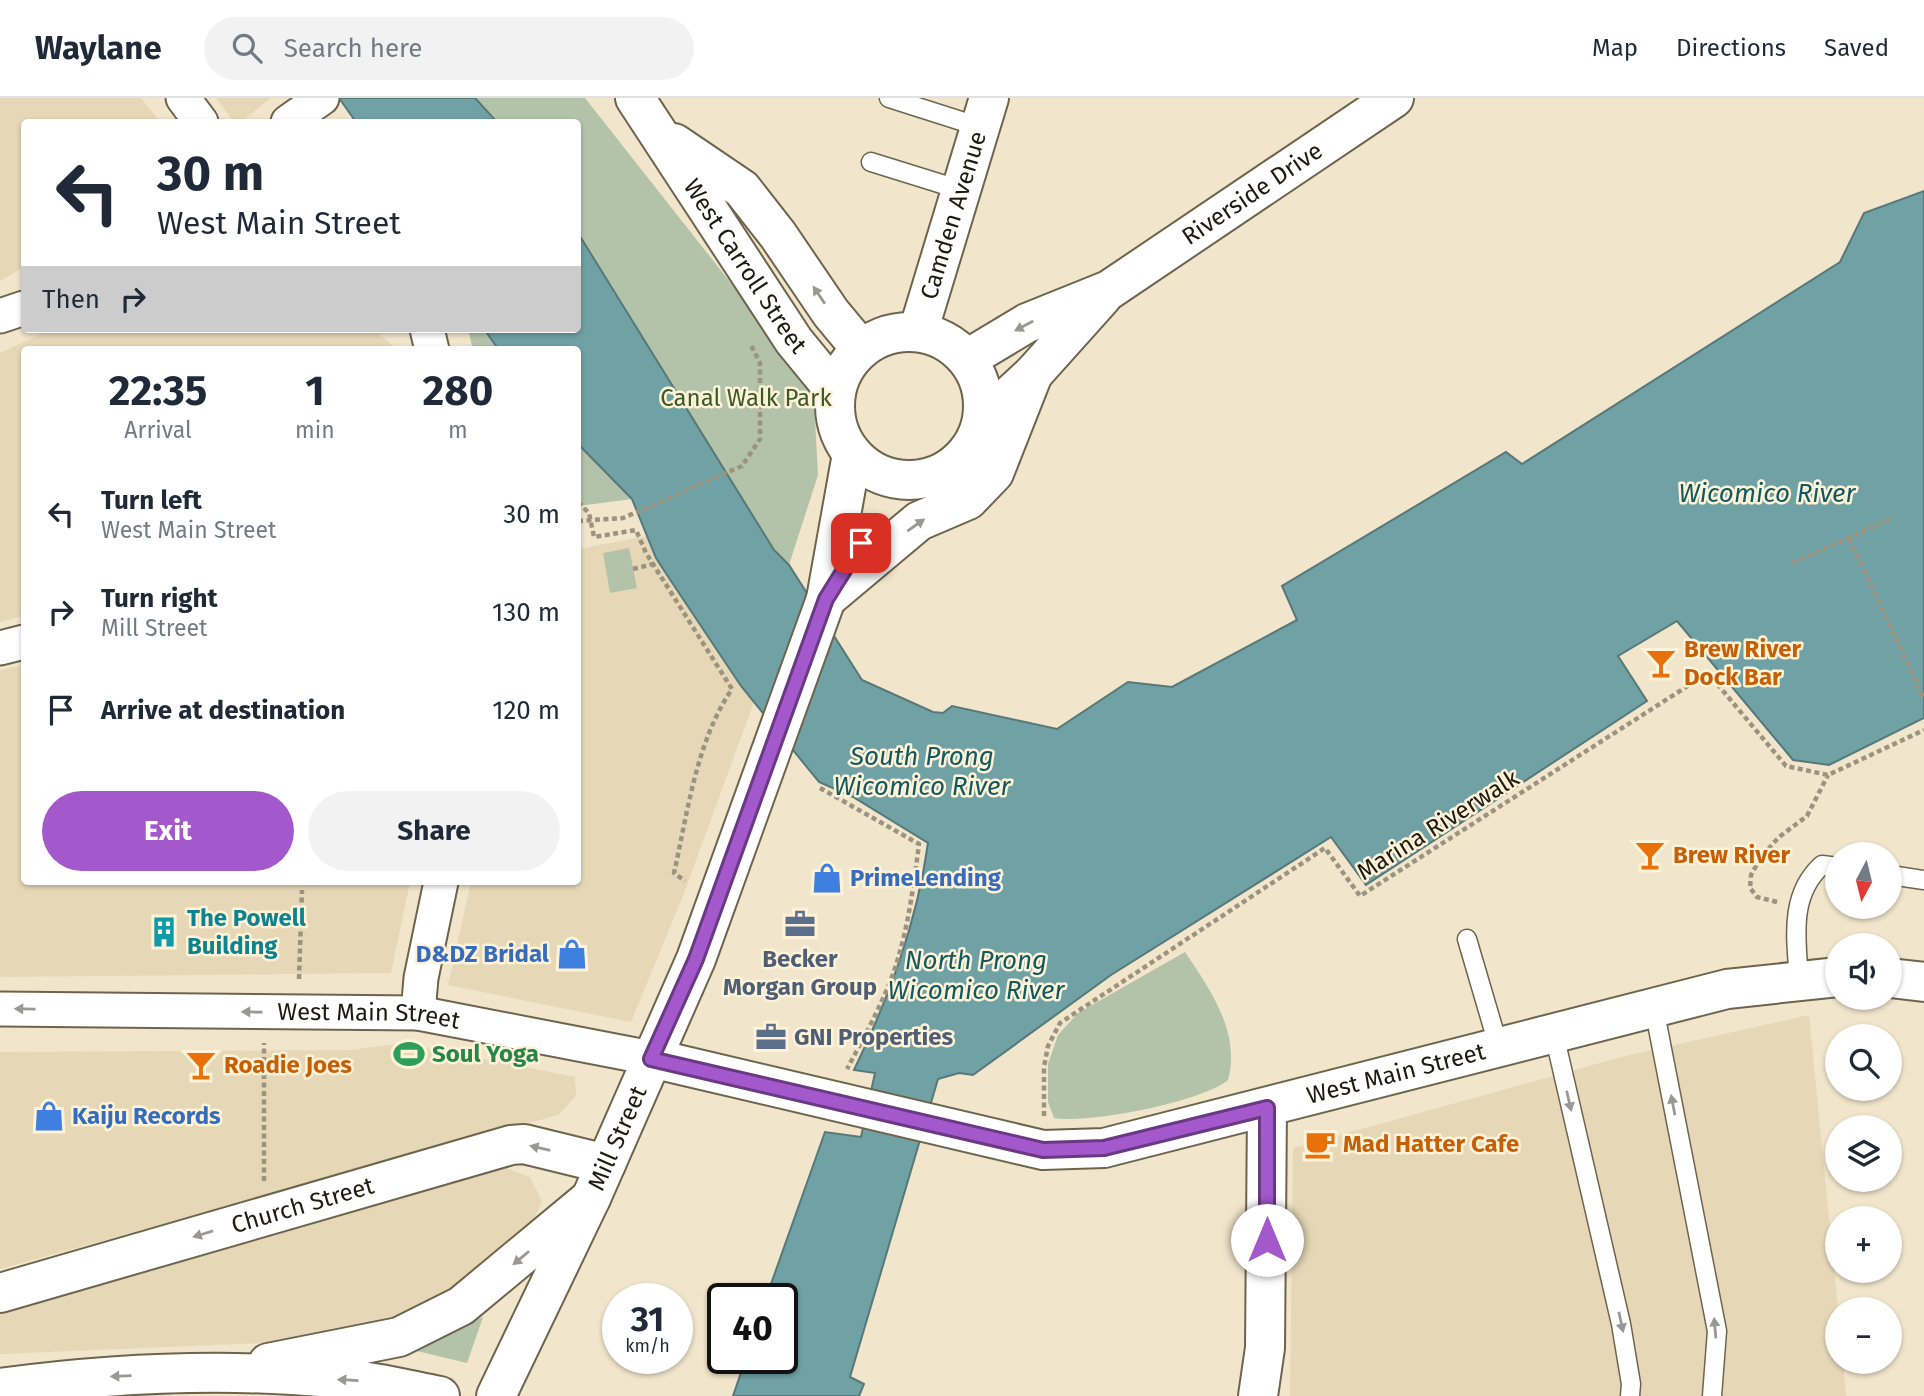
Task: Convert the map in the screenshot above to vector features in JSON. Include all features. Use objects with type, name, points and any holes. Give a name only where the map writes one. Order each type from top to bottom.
[{"type":"main road","name":"West Carroll Street","points":[[635,98],[662,135],[794,341],[835,391]]},
{"type":"main road","name":"Riverside Drive","points":[[967,359],[1027,323],[1109,290],[1394,98]]},
{"type":"main road","name":"Camden Avenue","points":[[918,332],[985,113]]},
{"type":"main road","name":"West Carroll Street","points":[[662,135],[742,189],[778,235],[831,313],[861,349]]},
{"type":"main road","name":"Riverside Drive","points":[[982,421],[1033,374],[1109,290]]},
{"type":"main road","points":[[897,332],[918,332],[936,337],[967,359],[980,388],[982,421],[974,442],[961,459],[943,472],[919,479],[895,479],[871,470],[852,454],[840,435],[834,413],[835,391],[845,368],[861,349],[878,338],[897,332]]},
{"type":"main road","points":[[824,606],[919,521],[968,500],[994,473],[1033,374]]},
{"type":"main road","name":"Mill Street","points":[[496,1396],[591,1198],[696,959],[824,606],[852,454]]},
{"type":"main road","name":"Mill Street","points":[[824,606],[873,524],[943,472]]},
{"type":"main road","name":"West Main Street","points":[[651,1059],[851,1089],[932,1123],[1043,1150],[1104,1148],[1727,989],[1825,978]]},
{"type":"main road","points":[[1902,979],[1924,982]]},
{"type":"main road","points":[[1258,1396],[1265,1348],[1267,1108]]},
{"type":"main road","name":"Church Street","points":[[0,1293],[511,1145],[524,1144],[606,1164]]},
{"type":"main road","points":[[228,1373],[400,1337],[461,1306],[591,1198]]},
{"type":"main road","points":[[0,1388],[76,1378],[228,1373],[362,1381],[440,1396]]},
{"type":"street","points":[[183,98],[199,119]]},
{"type":"street","points":[[0,317],[21,309]]},
{"type":"street","points":[[0,648],[21,643]]},
{"type":"street","points":[[418,1013],[421,978],[439,885]]},
{"type":"street","name":"West Main Street","points":[[0,1009],[418,1013],[651,1059]]},
{"type":"lane","points":[[890,98],[985,113]]},
{"type":"lane","points":[[871,162],[961,190]]},
{"type":"lane","points":[[1799,979],[1795,929],[1798,904],[1809,877],[1825,865]]},
{"type":"lane","points":[[1902,877],[1924,880]]},
{"type":"lane","points":[[1467,939],[1499,1048]]},
{"type":"lane","points":[[1654,1008],[1717,1331],[1712,1396]]},
{"type":"lane","points":[[1554,1034],[1621,1324],[1631,1384],[1630,1396]]},
{"type":"path","points":[[581,520],[623,518],[742,466],[760,439],[760,363]]},
{"type":"path","points":[[581,506],[590,519],[594,537],[636,530],[653,564],[732,689],[718,711],[703,749],[674,873],[685,881]]},
{"type":"path","points":[[1792,563],[1892,518]]},
{"type":"path","points":[[1849,538],[1924,699]]},
{"type":"path","points":[[633,569],[653,564]]},
{"type":"path","name":"Marina Riverwalk","points":[[1044,1120],[1044,1067],[1048,1046],[1060,1023],[1124,978],[1325,848],[1360,896],[1708,673],[1786,766],[1828,775]]},
{"type":"path","points":[[1798,904],[1757,897],[1750,888],[1751,875],[1779,836],[1807,816],[1828,775],[1924,730]]},
{"type":"path","points":[[820,788],[919,844],[912,903],[892,978],[851,1089]]},
{"type":"path","points":[[299,979],[302,890]]},
{"type":"path","points":[[264,1039],[264,1188]]},
{"type":"shaded area","points":[[0,98],[141,98],[158,119],[21,119],[21,269],[0,281]]},
{"type":"shaded area","points":[[216,98],[271,98],[245,119],[232,119]]},
{"type":"shaded area","points":[[43,333],[378,333],[393,346],[21,346],[21,617],[0,622],[0,353]]},
{"type":"shaded area","points":[[647,536],[656,558],[754,702],[683,896],[631,1022],[448,985],[470,885],[581,885],[581,548]]},
{"type":"shaded area","points":[[21,666],[21,885],[409,885],[391,973],[0,977],[0,670]]},
{"type":"shaded area","points":[[1809,1015],[1828,1206],[1825,1206],[1825,1283],[1835,1283],[1837,1297],[1825,1297],[1825,1374],[1844,1374],[1846,1396],[1290,1396],[1293,1148],[1625,1056]]},
{"type":"shaded area","points":[[403,1043],[575,1077],[576,1096],[558,1115],[0,1269],[0,1052],[351,1050]]},
{"type":"shaded area","points":[[506,1168],[530,1177],[542,1201],[518,1256],[398,1327],[309,1341],[0,1354],[0,1312]]},
{"type":"green space","name":"Canal Walk Park","points":[[475,98],[585,98],[782,348],[814,401],[818,475],[789,565],[774,550],[581,238],[581,119],[494,119]]},
{"type":"green space","points":[[469,333],[487,333],[496,346],[472,346]]},
{"type":"green space","points":[[581,447],[632,499],[581,506]]},
{"type":"green space","points":[[629,548],[637,588],[610,593],[603,553]]},
{"type":"green space","points":[[1185,952],[1213,996],[1227,1029],[1231,1063],[1228,1080],[1194,1096],[1144,1110],[1091,1118],[1054,1118],[1048,1102],[1048,1064],[1058,1035],[1078,1013]]},
{"type":"green space","points":[[483,1317],[467,1363],[413,1350]]},
{"type":"water","points":[[339,98],[475,98],[494,119],[354,119]]},
{"type":"water","name":"Wicomico River","points":[[1924,191],[1924,718],[1829,765],[1793,760],[1677,621],[1618,656],[1647,701],[1366,885],[1331,837],[1111,975],[973,1075],[959,1073],[938,1079],[850,1377],[864,1384],[859,1396],[733,1396],[741,1374],[798,1374],[798,1283],[771,1283],[825,1132],[861,1137],[875,1073],[854,1070],[900,959],[917,902],[928,843],[853,797],[819,782],[741,686],[656,558],[632,499],[581,447],[581,346],[496,346],[487,333],[581,333],[581,238],[774,550],[789,565],[862,680],[933,712],[943,713],[952,706],[1057,729],[1128,682],[1172,687],[1297,620],[1282,586],[1506,452],[1522,464],[1840,262],[1864,213]]},
{"type":"place","name":"Brew River Dock Bar","points":[[1661,663]]},
{"type":"place","name":"Brew River","points":[[1650,855]]},
{"type":"place","name":"PrimeLending","points":[[827,878]]},
{"type":"place","name":"Becker Morgan Group","points":[[800,924]]},
{"type":"place","name":"The Powell Building","points":[[164,932]]},
{"type":"place","name":"D&DZ Bridal","points":[[572,954]]},
{"type":"place","name":"GNI Properties","points":[[771,1037]]},
{"type":"place","name":"Soul Yoga","points":[[409,1054]]},
{"type":"place","name":"Roadie Joes","points":[[201,1065]]},
{"type":"place","name":"Kaiju Records","points":[[49,1116]]},
{"type":"place","name":"Mad Hatter Cafe","points":[[1320,1144]]},
{"type":"route","points":[[861,543],[826,599],[696,959],[651,1059],[1043,1150],[1104,1148],[1267,1108],[1267,1240]]},
{"type":"water label","name":"South Prong Wicomico River","points":[[922,771]]},
{"type":"water label","name":"North Prong Wicomico River","points":[[976,975]]}]
